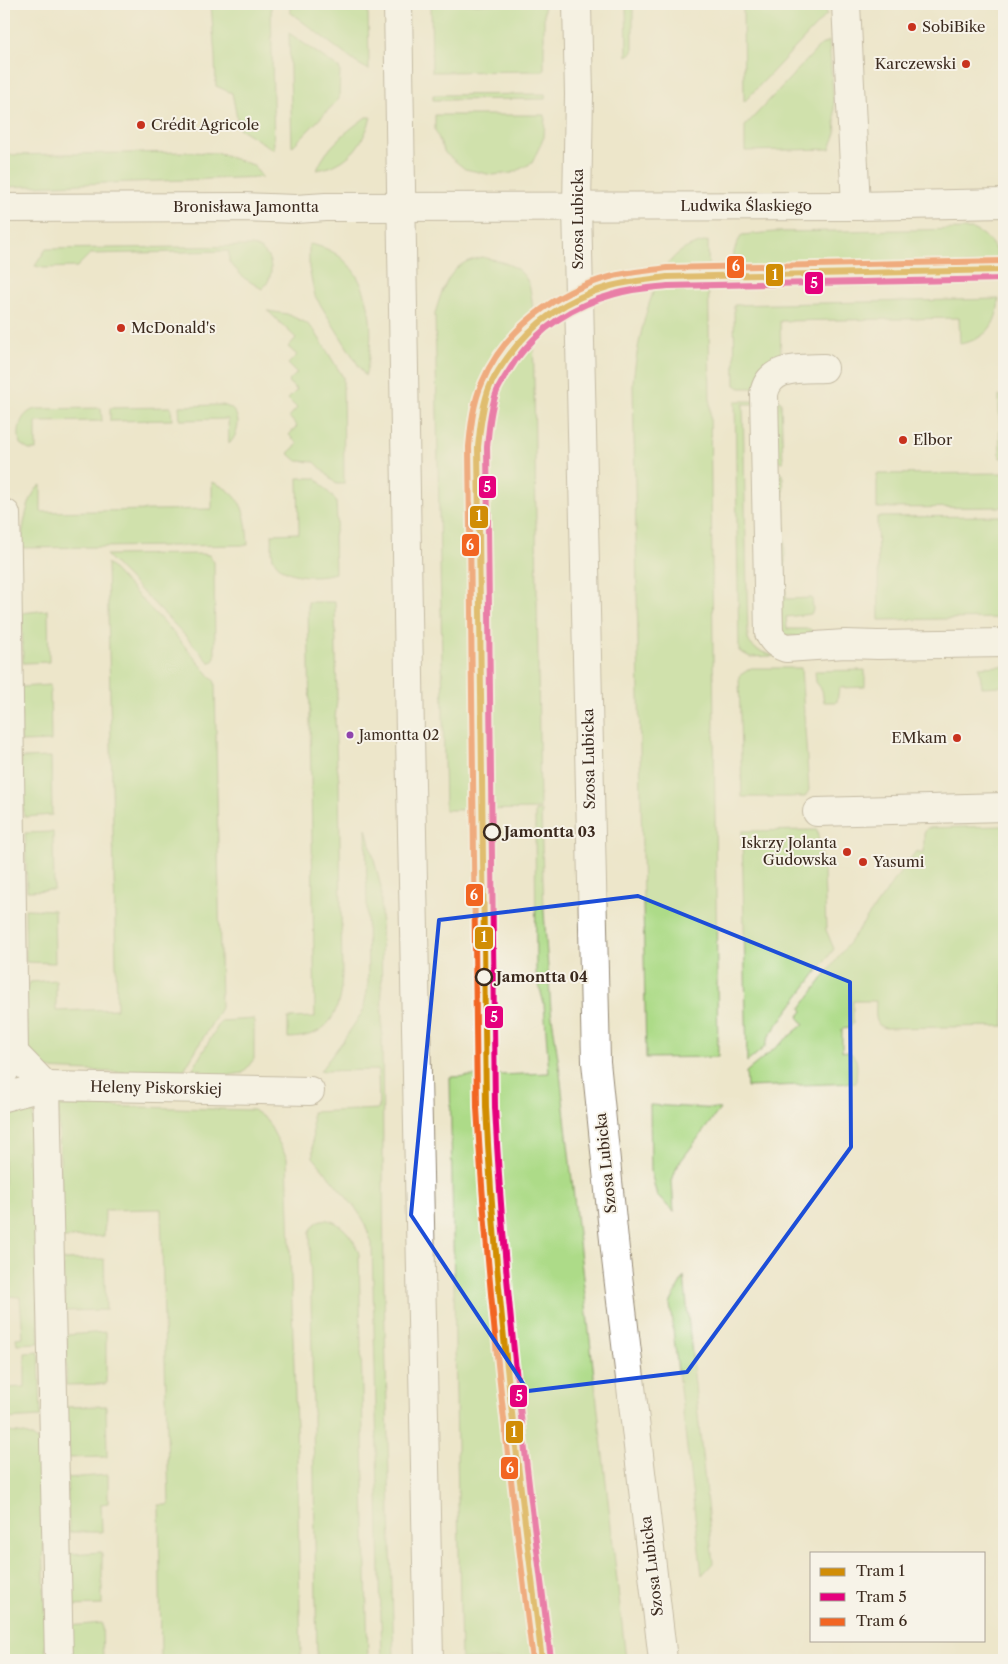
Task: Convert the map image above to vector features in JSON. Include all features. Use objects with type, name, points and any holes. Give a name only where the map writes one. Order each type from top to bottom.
[{"type":"street","points":[[398,4],[429,1660]]},
{"type":"street","name":"Szosa Lubicka","points":[[577,4],[579,95],[577,206],[596,1062],[615,1250],[663,1660]]},
{"type":"street","points":[[844,9],[856,206]]},
{"type":"street","name":"Ludwika Ślaskiego","points":[[488,208],[577,206],[856,206],[1004,203]]},
{"type":"street","name":"Bronisława Jamontta","points":[[4,208],[488,208]]},
{"type":"street","points":[[824,368],[784,371],[774,376],[765,387],[769,634],[773,641],[779,646],[786,648],[845,644],[1004,643]]},
{"type":"street","points":[[4,514],[6,514],[8,557],[9,1062],[46,1086],[59,1660]]},
{"type":"street","points":[[816,812],[1004,807]]},
{"type":"street","name":"Heleny Piskorskiej","points":[[4,1097],[46,1086],[310,1091]]},
{"type":"highlighted area","points":[[638,896],[850,982],[851,1147],[687,1372],[528,1391],[411,1215],[439,920]]},
{"type":"green space","points":[[211,4],[271,4],[274,150],[239,128],[232,93],[216,86]]},
{"type":"green space","points":[[290,4],[368,4],[369,70],[355,62],[290,12]]},
{"type":"green space","points":[[431,4],[544,4],[544,71],[432,72]]},
{"type":"green space","points":[[626,4],[633,4],[633,52],[627,56]]},
{"type":"green space","points":[[743,4],[795,4],[796,6],[824,4],[827,14],[744,102]]},
{"type":"green space","points":[[289,33],[340,69],[339,99],[292,147]]},
{"type":"green space","points":[[829,41],[836,133],[830,149],[745,151],[745,126],[821,45]]},
{"type":"green space","points":[[545,94],[546,99],[433,100],[433,95]]},
{"type":"green space","points":[[435,115],[545,115],[544,137],[532,163],[512,173],[492,175],[465,169],[445,153],[435,130]]},
{"type":"green space","points":[[366,117],[371,117],[368,127],[352,152],[337,164],[317,170],[331,147]]},
{"type":"green space","points":[[217,153],[253,165],[262,177],[4,187],[4,155]]},
{"type":"green space","points":[[972,229],[991,242],[999,264],[733,270],[734,252],[742,235],[775,232]]},
{"type":"green space","points":[[708,241],[718,1057],[646,1058],[633,383],[641,332],[660,276],[669,262],[680,252],[690,246]]},
{"type":"green space","points":[[309,244],[329,250],[345,262],[357,277],[365,295],[370,315],[371,336],[365,376],[315,296],[309,268]]},
{"type":"green space","points":[[252,246],[259,248],[265,253],[270,264],[270,277],[262,289],[244,278],[229,262],[229,251],[90,254],[77,267],[44,268],[35,266],[46,249]]},
{"type":"green space","points":[[481,257],[513,266],[523,275],[528,283],[533,311],[540,809],[445,810],[435,314],[445,285],[454,271],[466,262]]},
{"type":"green space","points":[[999,299],[996,317],[988,330],[977,339],[960,344],[959,318],[780,321],[781,362],[756,388],[740,388],[735,385],[734,305]]},
{"type":"green space","points":[[268,311],[287,314],[306,323],[314,330],[343,377],[344,484],[336,484],[315,462],[297,461],[288,453],[298,444],[289,435],[297,426],[289,417],[297,408],[288,399],[297,390],[288,382],[297,373],[288,364],[297,355],[288,347],[296,338]]},
{"type":"green space","points":[[999,396],[1004,396],[1004,458],[1000,458]]},
{"type":"green space","points":[[773,399],[781,401],[783,462],[774,461]]},
{"type":"green space","points":[[735,401],[756,401],[753,404],[743,404],[748,639],[755,648],[776,656],[750,657],[739,651]]},
{"type":"green space","points":[[222,405],[229,407],[237,416],[238,427],[229,444],[228,419],[180,420],[179,406]]},
{"type":"green space","points":[[171,407],[172,420],[110,421],[110,408]]},
{"type":"green space","points":[[101,408],[102,421],[36,422],[36,450],[29,450],[20,444],[19,428],[23,418],[30,411],[35,409]]},
{"type":"green space","points":[[1004,473],[1004,507],[877,508],[877,474]]},
{"type":"green space","points":[[774,474],[783,474],[786,599],[812,598],[813,610],[811,614],[786,617],[787,629],[810,629],[813,632],[813,638],[781,635]]},
{"type":"green space","points":[[298,478],[316,478],[336,501],[337,523],[334,536],[335,573],[310,576],[292,573],[284,570],[273,558],[272,534],[299,533]]},
{"type":"green space","points":[[212,482],[231,493],[241,506],[246,524],[248,545],[21,548],[24,523],[29,504],[36,489],[41,485],[41,512],[212,509]]},
{"type":"green space","points":[[877,517],[1004,517],[1004,618],[879,620]]},
{"type":"green space","points":[[106,555],[209,555],[214,562],[215,658],[212,662],[209,662]]},
{"type":"green space","points":[[107,563],[171,630],[215,682],[221,1008],[181,1075],[46,1069],[28,1058],[25,991],[30,982],[56,980],[56,1011],[117,1009]]},
{"type":"green space","points":[[308,602],[335,602],[337,700],[335,719],[339,779],[342,974],[339,1000],[330,1020],[323,1028],[314,1033],[303,1037],[288,1038],[288,1018],[315,1017]]},
{"type":"green space","points":[[48,610],[49,662],[23,663],[22,613]]},
{"type":"green space","points":[[1004,666],[1004,686],[982,687],[979,667]]},
{"type":"green space","points":[[751,668],[801,668],[809,790],[805,797],[742,797],[739,676]]},
{"type":"green space","points":[[865,670],[865,687],[839,688],[837,702],[824,702],[822,690],[816,682],[815,671]]},
{"type":"green space","points":[[50,685],[51,741],[21,742],[21,687]]},
{"type":"green space","points":[[51,757],[52,815],[24,817],[21,758]]},
{"type":"green space","points":[[535,811],[541,811],[544,912],[551,1010],[560,1073],[626,1660],[461,1660],[450,1077],[549,1073],[544,1004],[536,973]]},
{"type":"green space","points":[[1004,826],[1004,1026],[885,1028],[877,1021],[876,1001],[853,1001],[853,1023],[849,1028],[842,1029],[842,1051],[848,1052],[855,1058],[857,1067],[856,1083],[747,1087],[746,1072],[804,1024],[798,1017],[803,1011],[801,1008],[916,851],[924,853],[924,834],[927,828]]},
{"type":"green space","points":[[366,828],[381,887],[384,1293],[394,1660],[382,1660],[372,1243],[363,1219],[313,1157],[312,1112],[379,1109],[378,1070],[320,1071],[363,1011],[368,986]]},
{"type":"green space","points":[[817,830],[824,870],[826,930],[834,949],[769,1036],[765,1047],[747,1062],[742,831]]},
{"type":"green space","points":[[53,832],[54,890],[27,891],[25,833]]},
{"type":"green space","points":[[25,909],[54,910],[55,963],[26,962]]},
{"type":"green space","points":[[254,1019],[254,1059],[243,1073],[224,1076],[189,1075],[221,1021]]},
{"type":"green space","points":[[58,1105],[253,1110],[267,1120],[287,1158],[297,1456],[301,1660],[161,1660],[159,1505],[169,1505],[161,1209],[105,1210],[104,1236],[63,1238]]},
{"type":"green space","points":[[650,1105],[720,1109],[677,1166],[672,1181],[674,1212],[657,1196],[651,1172]]},
{"type":"green space","points":[[33,1108],[39,1343],[17,1344],[16,1338],[23,1337],[20,1297],[4,1296],[4,1124],[20,1109]]},
{"type":"green space","points":[[321,1220],[328,1220],[340,1225],[354,1242],[359,1254],[368,1660],[317,1660],[310,1231]]},
{"type":"green space","points":[[104,1259],[106,1310],[65,1311],[63,1260]]},
{"type":"green space","points":[[684,1276],[713,1563],[702,1575],[670,1304]]},
{"type":"green space","points":[[106,1332],[106,1384],[66,1385],[67,1335]]},
{"type":"green space","points":[[39,1352],[41,1417],[4,1419],[4,1388],[25,1387],[25,1353]]},
{"type":"green space","points":[[106,1406],[107,1457],[67,1458],[66,1407]]},
{"type":"green space","points":[[4,1432],[29,1435],[41,1445],[46,1660],[4,1660]]},
{"type":"green space","points":[[108,1475],[108,1503],[101,1504],[102,1532],[69,1532],[67,1478]]},
{"type":"green space","points":[[102,1552],[102,1605],[69,1606],[68,1554]]},
{"type":"green space","points":[[102,1623],[103,1660],[71,1660],[69,1626]]},
{"type":"tram line","name":"6","points":[[533,1660],[493,1315],[477,1107],[469,447],[476,398],[492,364],[504,346],[534,315],[570,292],[590,283],[617,275],[667,268],[1004,261]]},
{"type":"tram line","name":"1","points":[[542,1660],[495,1246],[486,1107],[478,447],[480,426],[488,391],[494,378],[517,345],[552,313],[580,297],[618,284],[667,277],[1004,270]]},
{"type":"tram line","name":"5","points":[[551,1659],[510,1314],[495,1107],[487,447],[490,419],[497,391],[515,361],[535,338],[547,328],[586,304],[621,292],[668,286],[1004,279]]},
{"type":"place","name":"SobiBike","points":[[912,27]]},
{"type":"place","name":"Karczewski","points":[[966,64]]},
{"type":"place","name":"Crédit Agricole","points":[[141,125]]},
{"type":"place","name":"McDonald's","points":[[121,328]]},
{"type":"place","name":"Elbor","points":[[903,440]]},
{"type":"place","name":"Jamontta 02","points":[[350,735]]},
{"type":"place","name":"EMkam","points":[[957,738]]},
{"type":"place","name":"Jamontta 03","points":[[492,832]]},
{"type":"place","name":"Iskrzy Jolanta Gudowska","points":[[847,852]]},
{"type":"place","name":"Yasumi","points":[[863,862]]},
{"type":"place","name":"Jamontta 04","points":[[484,977]]}]
